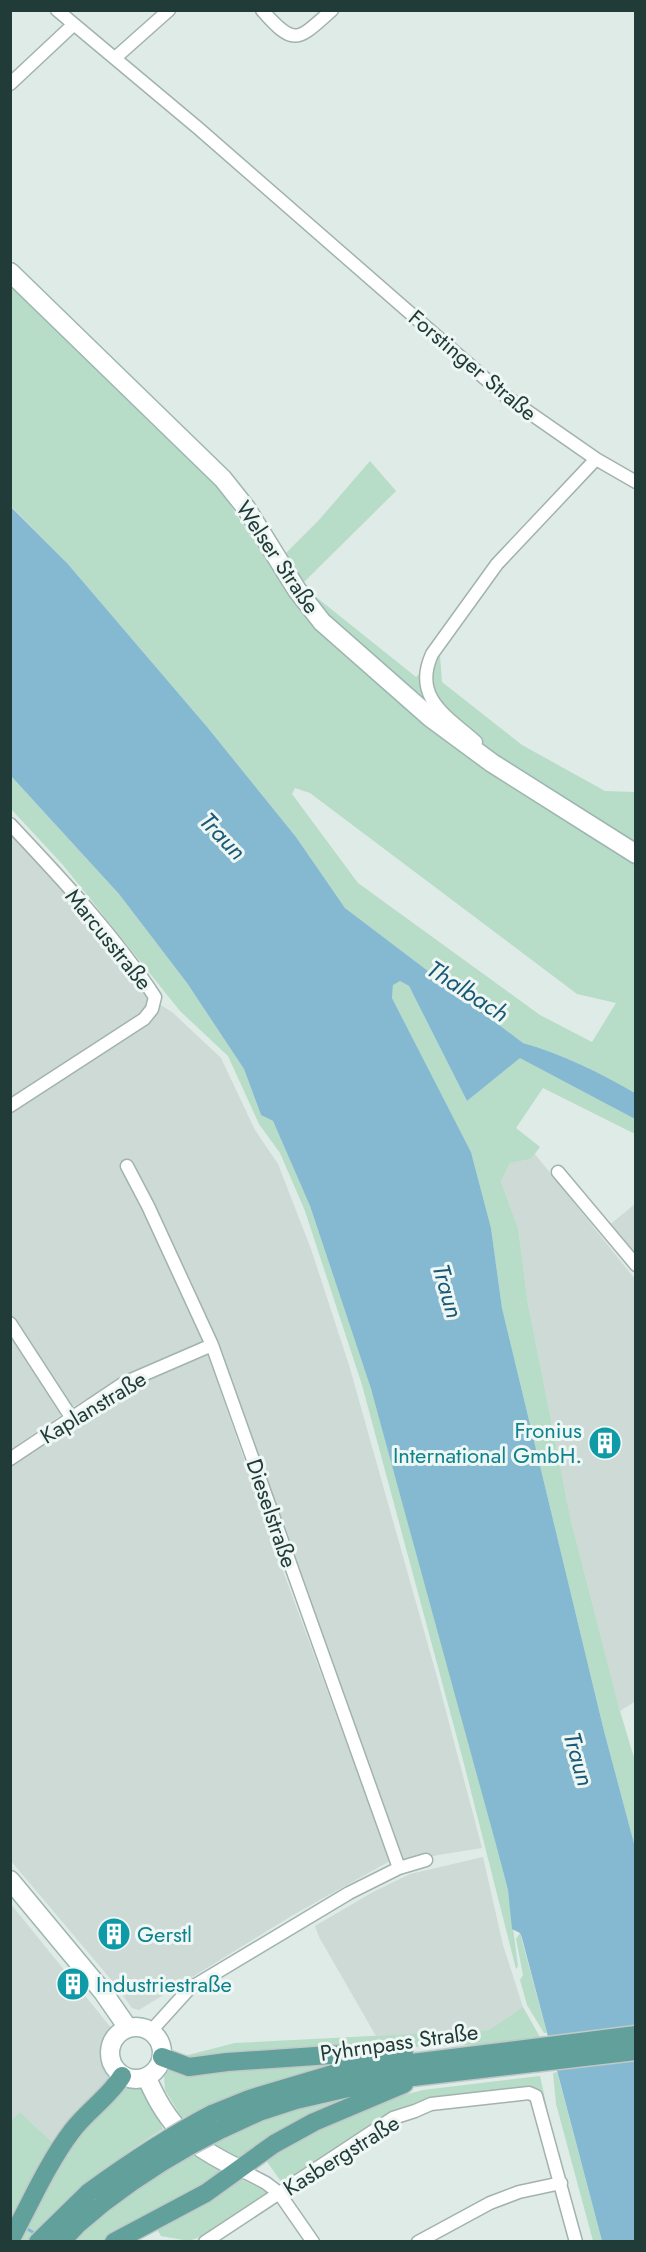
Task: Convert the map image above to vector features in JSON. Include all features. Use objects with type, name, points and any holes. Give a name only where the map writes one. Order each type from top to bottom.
[{"type":"main road","name":"Welser Straße","points":[[10,272],[223,479],[246,508],[297,590],[322,622],[431,718],[492,764],[636,854]]},
{"type":"main road","points":[[10,1880],[103,1992],[128,2028]]},
{"type":"main road","points":[[140,2027],[150,2031],[158,2038],[162,2046],[162,2057],[154,2073],[147,2078],[130,2079],[122,2076],[114,2068],[110,2059],[110,2048],[120,2033],[128,2028],[140,2027]]},
{"type":"main road","name":"Pyhrnpass Straße","points":[[217,2121],[379,2081],[419,2077],[636,2036]]},
{"type":"main road","name":"Pyhrnpass Straße","points":[[38,2241],[96,2198],[140,2175],[179,2150],[249,2099],[339,2072],[490,2053],[523,2056],[636,2051]]},
{"type":"main road","points":[[162,2057],[189,2067],[227,2062],[345,2054],[490,2053]]},
{"type":"main road","points":[[10,2241],[54,2157],[72,2130],[114,2088],[122,2076]]},
{"type":"main road","points":[[114,2241],[206,2193],[273,2144],[314,2122],[419,2077]]},
{"type":"main road","points":[[147,2078],[164,2110],[185,2137],[208,2154],[239,2169]]},
{"type":"main road","name":"Pyhrnpass Straße","points":[[61,2241],[78,2224],[96,2198]]},
{"type":"street","name":"Forstinger Straße","points":[[57,10],[116,58],[504,394],[596,459],[636,482]]},
{"type":"street","points":[[116,58],[169,10]]},
{"type":"street","points":[[262,10],[278,29],[290,36],[303,36],[332,10]]},
{"type":"street","points":[[10,84],[73,25]]},
{"type":"street","points":[[492,764],[484,749],[434,704],[424,684],[426,666],[432,654],[497,564],[596,459]]},
{"type":"street","name":"Marcusstraße","points":[[10,824],[57,874],[141,975],[155,997],[153,1008],[144,1019],[10,1106]]},
{"type":"street","points":[[64,1071],[73,1082]]},
{"type":"street","name":"Dieselstraße","points":[[127,1166],[148,1206],[212,1345],[399,1868]]},
{"type":"street","points":[[558,1172],[636,1265]]},
{"type":"street","points":[[10,1323],[71,1417]]},
{"type":"street","name":"Kaplanstraße","points":[[10,1459],[124,1383],[212,1345]]},
{"type":"street","points":[[150,2031],[189,1989],[349,1893],[399,1868],[426,1860]]},
{"type":"street","name":"Kasbergstraße","points":[[205,2241],[393,2118],[416,2112],[431,2104],[529,2093],[536,2096],[561,2183]]},
{"type":"street","points":[[239,2169],[266,2183],[279,2193],[313,2241]]},
{"type":"street","points":[[418,2241],[490,2203],[519,2192],[561,2183],[576,2241]]},
{"type":"shaded area","points":[[10,832],[68,898],[146,996],[172,1012],[221,1058],[255,1130],[278,1164],[311,1249],[349,1365],[437,1677],[482,1848],[438,1855],[399,1865],[223,1356],[215,1339],[135,1371],[73,1407],[11,1449]]},
{"type":"shaded area","points":[[535,1154],[635,1279],[636,1701],[620,1711],[571,1521],[528,1304],[518,1228],[501,1182],[510,1163],[531,1159]]},
{"type":"shaded area","points":[[635,1204],[635,1262],[608,1226]]},
{"type":"shaded area","points":[[208,1355],[279,1560],[390,1861],[293,1915],[139,2010],[132,2008],[113,1982],[11,1861],[11,1463],[104,1400],[151,1377]]},
{"type":"shaded area","points":[[483,1857],[503,1945],[523,2007],[489,2030],[376,2036],[319,1937],[315,1926],[373,1892],[410,1874]]},
{"type":"shaded area","points":[[10,1903],[112,2029],[105,2052],[110,2075],[105,2088],[77,2109],[53,2143],[20,2112],[11,2120]]},
{"type":"green space","points":[[10,284],[182,448],[223,494],[285,589],[300,585],[283,556],[319,520],[370,461],[396,491],[301,585],[416,677],[440,656],[442,682],[522,745],[605,791],[635,792],[635,1093],[581,1065],[523,1043],[345,908],[296,837],[208,728],[67,563],[11,506]],"holes":[[[295,788],[310,793],[577,994],[616,1003],[592,1042],[540,1015],[358,883],[292,794]]]},
{"type":"green space","points":[[11,776],[119,894],[187,983],[244,1069],[261,1115],[273,1121],[310,1206],[371,1389],[445,1653],[508,1890],[518,1966],[516,1969],[463,1760],[362,1385],[305,1211],[280,1153],[259,1124],[228,1056],[180,1011],[63,865],[11,809]]},
{"type":"green space","points":[[400,981],[409,986],[467,1101],[520,1057],[635,1119],[635,1134],[543,1088],[516,1128],[540,1147],[531,1159],[510,1163],[501,1182],[518,1228],[528,1304],[571,1521],[635,1761],[635,1847],[604,1731],[502,1308],[491,1228],[471,1152],[392,998],[393,984]]},
{"type":"green space","points":[[520,1933],[547,2033],[544,2033],[527,2005],[520,1980],[523,1975],[516,1939]]},
{"type":"green space","points":[[523,2007],[541,2039],[493,2044],[376,2048],[198,2060],[184,2056],[235,2043],[489,2030]]},
{"type":"green space","points":[[372,2059],[322,2069],[275,2082],[182,2118],[165,2090],[164,2076],[171,2067]]},
{"type":"green space","points":[[557,2072],[602,2241],[593,2241],[556,2104],[553,2073]]},
{"type":"green space","points":[[540,2076],[553,2135],[546,2145],[531,2094],[425,2101],[381,2117],[282,2183],[256,2146],[238,2158],[212,2143],[269,2116],[371,2091],[374,2103],[423,2090]]},
{"type":"green space","points":[[123,2081],[144,2090],[163,2129],[92,2180],[29,2241],[19,2242],[72,2138]]},
{"type":"green space","points":[[20,2112],[53,2143],[11,2230],[11,2120]]},
{"type":"green space","points":[[190,2154],[269,2193],[207,2234],[189,2241],[161,2236],[150,2217],[108,2241],[72,2242],[114,2206]]},
{"type":"water","name":"Traun","points":[[10,506],[67,563],[208,728],[296,837],[345,908],[523,1043],[581,1065],[635,1093],[635,1119],[520,1058],[467,1101],[409,986],[400,981],[393,985],[392,998],[471,1152],[491,1228],[502,1308],[604,1731],[635,1847],[635,2241],[602,2241],[522,1938],[520,1933],[512,1929],[508,1890],[371,1389],[310,1206],[273,1121],[261,1115],[244,1069],[187,983],[119,894],[11,776]]},
{"type":"waterway","points":[[24,2227],[36,2234]]},
{"type":"place","name":"Fronius International GmbH.","points":[[605,1443]]},
{"type":"place","name":"Gerstl","points":[[114,1934]]},
{"type":"place","name":"Industriestraße","points":[[73,1984]]},
{"type":"water label","name":"Thalbach","points":[[468,991]]}]
